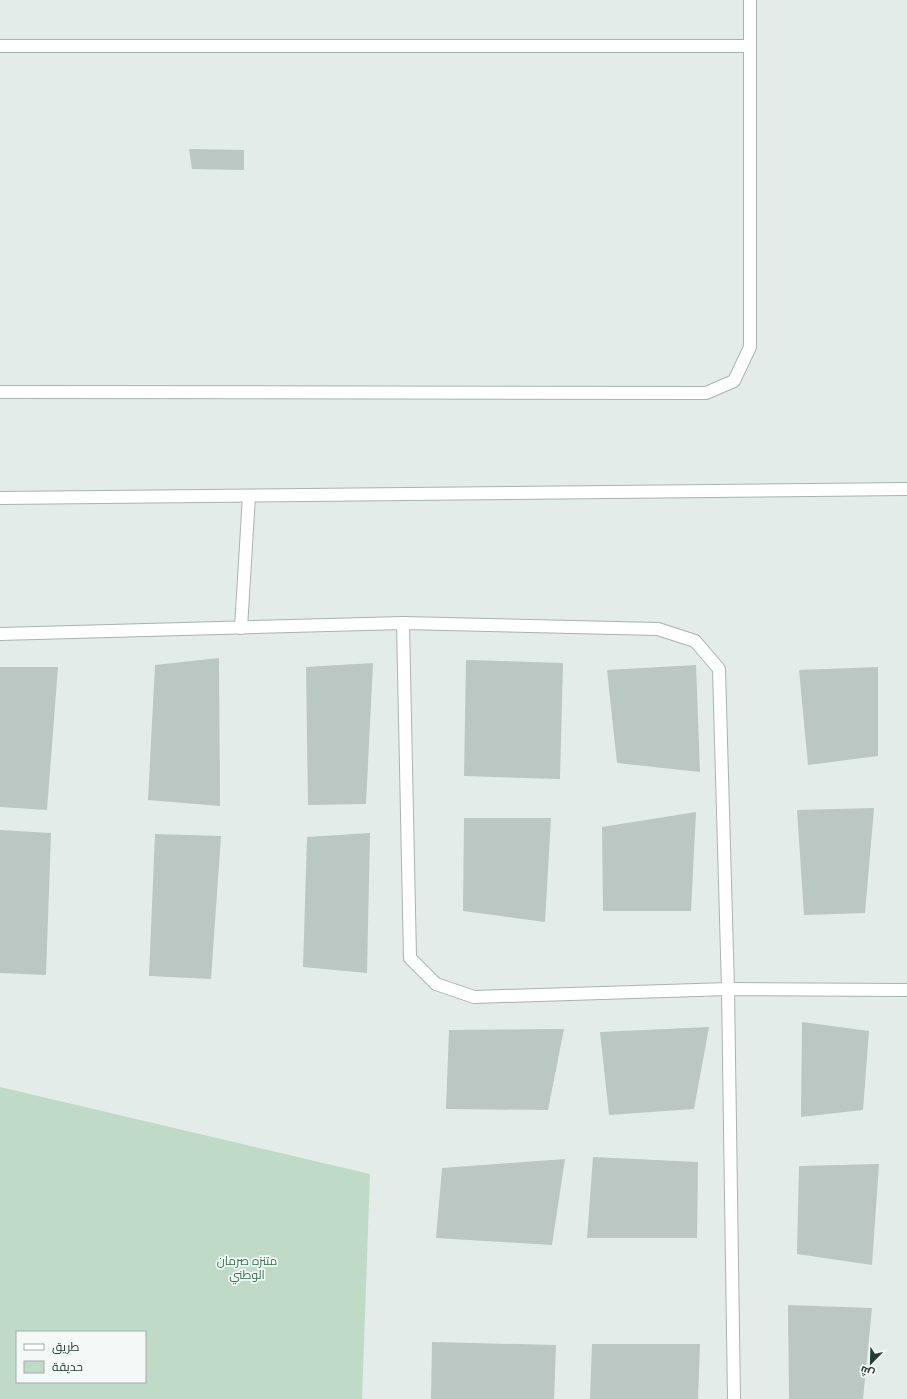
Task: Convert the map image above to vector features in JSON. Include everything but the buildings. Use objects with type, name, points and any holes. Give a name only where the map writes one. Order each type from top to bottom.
[{"type":"street","points":[[0,392],[706,393],[734,380],[750,347],[750,0]]},
{"type":"street","points":[[0,46],[750,46]]},
{"type":"street","points":[[0,498],[907,489]]},
{"type":"street","points":[[241,628],[249,496]]},
{"type":"street","points":[[403,623],[410,958],[436,984],[474,997],[728,989],[907,990]]},
{"type":"street","points":[[0,634],[403,623],[658,629],[695,642],[719,670],[728,989],[734,1399]]},
{"type":"green space","name":"متنزه صرمان الوطني","points":[[0,1087],[370,1174],[362,1399],[0,1399]]}]
